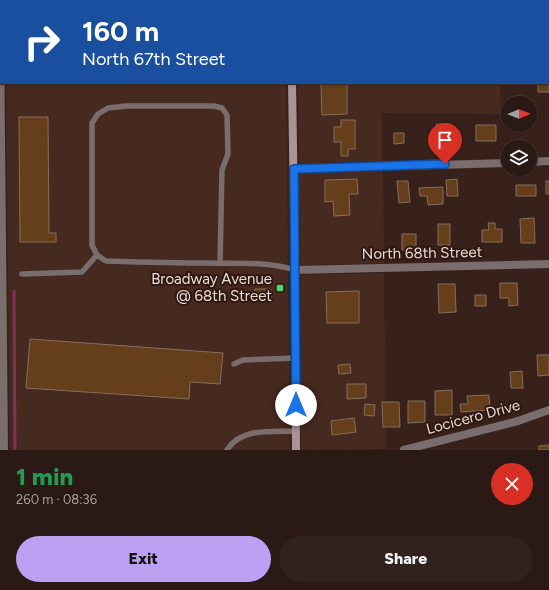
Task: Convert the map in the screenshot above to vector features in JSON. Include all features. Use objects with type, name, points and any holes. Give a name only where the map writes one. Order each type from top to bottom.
[{"type":"main road","points":[[292,84],[296,450]]},
{"type":"street","points":[[0,35],[0,53]]},
{"type":"street","points":[[0,84],[2,412],[4,450]]},
{"type":"street","points":[[537,162],[549,161]]},
{"type":"street","points":[[294,169],[501,162]]},
{"type":"street","name":"North 68th Street","points":[[295,270],[549,264]]},
{"type":"street","name":"Locicero Drive","points":[[404,450],[518,421],[549,410]]},
{"type":"lane","points":[[220,263],[222,170],[228,154],[227,115],[222,108],[214,106],[126,106],[108,108],[98,114],[92,123],[92,245],[97,254],[106,261],[220,263],[260,263],[295,270]]},
{"type":"lane","points":[[22,274],[82,272],[97,254]]},
{"type":"lane","points":[[234,364],[243,360],[296,358]]},
{"type":"lane","points":[[227,450],[238,438],[251,433],[296,431]]},
{"type":"shaded area","points":[[6,84],[286,84],[290,450],[10,450]]},
{"type":"shaded area","points":[[298,84],[500,84],[501,114],[382,113],[382,161],[299,163]]},
{"type":"shaded area","points":[[383,171],[384,263],[301,265],[299,173]]},
{"type":"shaded area","points":[[384,273],[386,449],[301,450],[301,275]]},
{"type":"building","points":[[321,84],[347,84],[347,114],[322,115]]},
{"type":"building","points":[[538,84],[549,84],[549,92],[538,92]]},
{"type":"building","points":[[19,117],[48,117],[49,233],[56,233],[56,242],[20,242]]},
{"type":"building","points":[[341,120],[355,120],[355,149],[348,149],[348,156],[341,156],[341,142],[334,142],[334,127],[341,127]]},
{"type":"building","points":[[436,124],[448,124],[448,146],[436,146]]},
{"type":"building","points":[[476,125],[496,125],[496,141],[476,141]]},
{"type":"building","points":[[394,133],[404,133],[404,143],[394,144]]},
{"type":"building","points":[[357,179],[358,194],[349,194],[350,215],[334,216],[333,201],[325,202],[325,180]]},
{"type":"building","points":[[457,179],[458,196],[447,196],[446,180]]},
{"type":"building","points":[[397,181],[408,181],[410,202],[399,203]]},
{"type":"building","points":[[546,181],[549,181],[549,194],[546,194]]},
{"type":"building","points":[[516,185],[536,185],[536,196],[516,196]]},
{"type":"building","points":[[443,187],[443,204],[428,205],[427,196],[420,196],[419,188]]},
{"type":"building","points":[[534,218],[535,243],[521,243],[520,219]]},
{"type":"building","points":[[488,223],[495,223],[495,229],[502,229],[502,242],[482,242],[482,230],[489,230]]},
{"type":"building","points":[[438,224],[450,224],[450,245],[438,245]]},
{"type":"building","points":[[402,234],[416,234],[416,250],[402,250]]},
{"type":"building","points":[[500,283],[517,283],[518,305],[509,306],[509,298],[500,298]]},
{"type":"building","points":[[438,284],[455,284],[456,312],[439,313]]},
{"type":"building","points":[[255,289],[271,289],[271,300],[255,301]]},
{"type":"building","points":[[359,291],[359,323],[327,323],[326,292]]},
{"type":"building","points":[[475,295],[486,295],[486,306],[475,306]]},
{"type":"building","points":[[30,339],[223,353],[220,384],[190,382],[189,399],[26,388]]},
{"type":"building","points":[[537,355],[549,355],[549,375],[538,376]]},
{"type":"building","points":[[350,364],[351,373],[339,374],[338,365]]},
{"type":"building","points":[[522,371],[523,388],[511,388],[510,372]]},
{"type":"building","points":[[347,384],[366,384],[366,398],[347,399]]},
{"type":"building","points":[[452,390],[452,415],[435,415],[435,391]]},
{"type":"building","points":[[489,395],[490,410],[461,412],[460,404],[468,404],[467,396]]},
{"type":"building","points":[[408,401],[425,401],[425,422],[408,423]]},
{"type":"building","points":[[382,402],[399,402],[400,427],[383,427]]},
{"type":"building","points":[[365,404],[375,405],[374,416],[364,415]]},
{"type":"building","points":[[354,418],[356,432],[332,435],[331,421]]},
{"type":"building","points":[[549,445],[549,450],[539,450],[539,446]]},
{"type":"waterway","points":[[14,291],[15,450]]},
{"type":"place","name":"Broadway Avenue @ 68th Street","points":[[280,288]]},
{"type":"route","points":[[296,405],[294,169],[445,164]]}]
